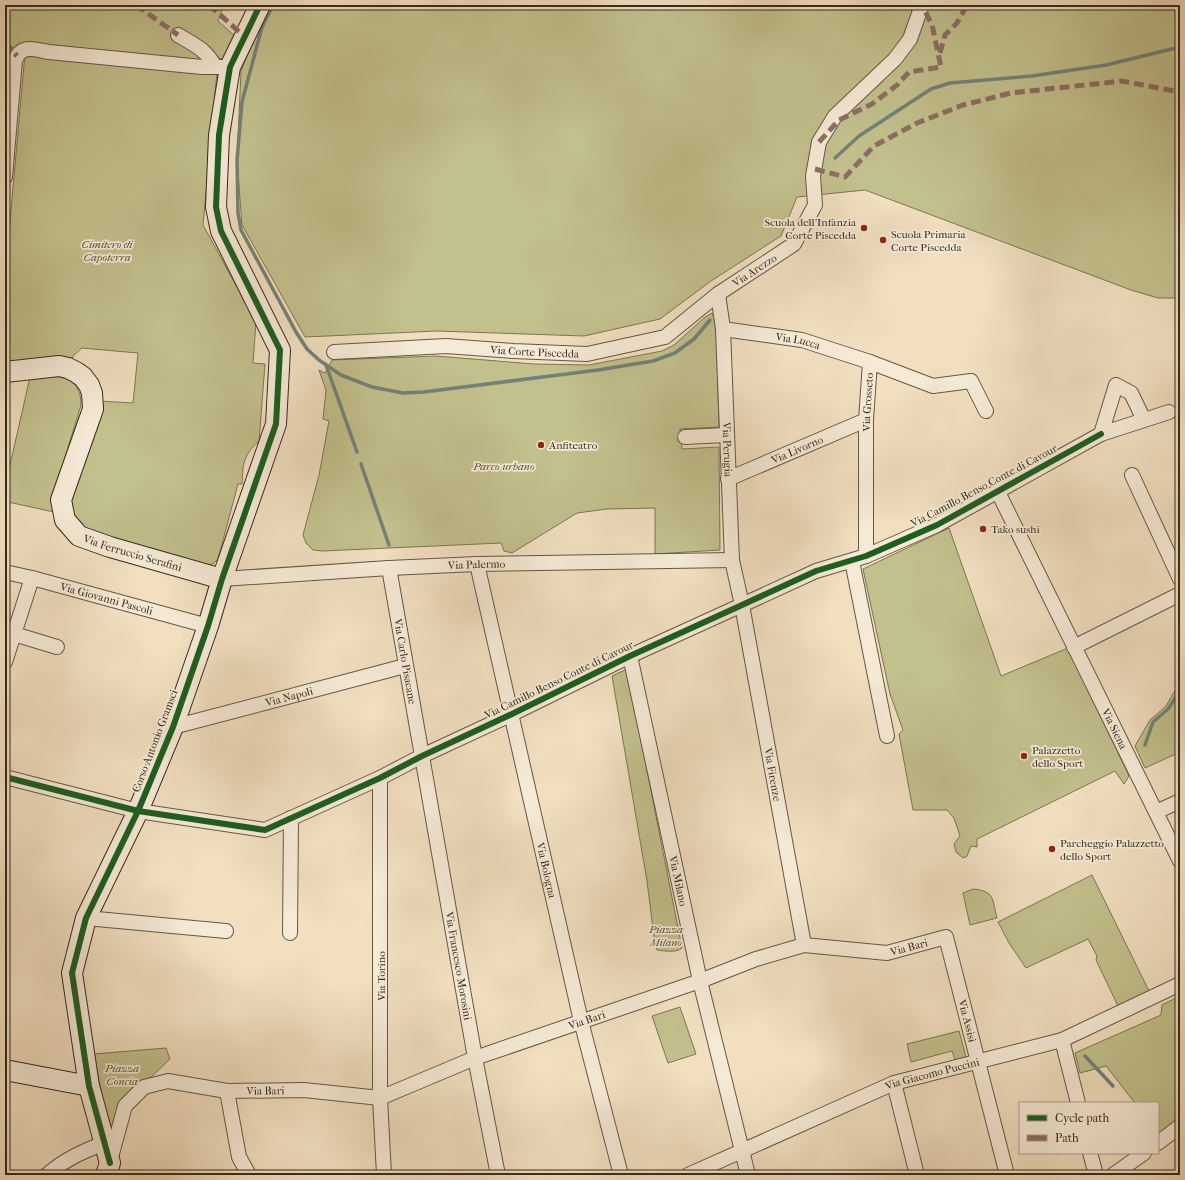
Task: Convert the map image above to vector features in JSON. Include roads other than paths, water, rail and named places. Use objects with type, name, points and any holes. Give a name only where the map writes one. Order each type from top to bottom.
[{"type":"street","name":"Corso Antonio Gramsci","points":[[108,1169],[104,1143],[89,1086],[72,974],[86,918],[138,811],[173,727],[208,626],[222,579],[276,424],[280,350],[221,231],[216,207],[222,67],[260,5]]},
{"type":"street","name":"Via Arezzo","points":[[718,294],[794,244],[815,205],[813,176],[819,142],[835,116],[895,58],[910,39],[922,5]]},
{"type":"street","points":[[178,35],[204,51],[222,67]]},
{"type":"street","points":[[5,177],[15,61],[21,51],[28,49],[222,67]]},
{"type":"street","name":"Via Perugia","points":[[718,294],[723,329],[732,560],[742,605]]},
{"type":"street","name":"Via Corte Piscedda","points":[[334,352],[446,346],[588,354],[665,337],[718,294]]},
{"type":"street","name":"Via Lucca","points":[[723,329],[802,340],[870,362]]},
{"type":"street","name":"Via Grosseto","points":[[866,556],[866,420],[870,362],[933,386],[971,381],[986,412]]},
{"type":"street","name":"Via Ferruccio Serafini","points":[[5,372],[59,366],[76,372],[83,377],[89,385],[92,393],[92,409],[60,500],[65,520],[80,536],[110,547],[222,579]]},
{"type":"street","points":[[1101,434],[1116,385],[1131,393],[1144,420]]},
{"type":"street","name":"Via Camillo Benso Conte di Cavour","points":[[5,777],[138,811],[265,830],[380,778],[422,756],[630,656],[742,605],[816,572],[866,556],[937,525],[1101,434],[1169,412]]},
{"type":"street","name":"Via Livorno","points":[[728,479],[866,420]]},
{"type":"street","points":[[685,437],[726,435]]},
{"type":"street","points":[[1132,475],[1180,579]]},
{"type":"street","name":"Via Siena","points":[[998,492],[1180,862]]},
{"type":"street","name":"Via Palermo","points":[[222,579],[477,564],[732,560]]},
{"type":"street","points":[[852,561],[887,736]]},
{"type":"street","name":"Via Bologna","points":[[477,564],[581,1021],[621,1175]]},
{"type":"street","name":"Via Carlo Pisacane","points":[[389,568],[422,756]]},
{"type":"street","name":"Via Giovanni Pascoli","points":[[5,572],[208,626]]},
{"type":"street","points":[[5,662],[32,578]]},
{"type":"street","points":[[1074,647],[1180,594]]},
{"type":"street","name":"Via Firenze","points":[[742,605],[804,946]]},
{"type":"street","points":[[14,634],[57,647]]},
{"type":"street","name":"Via Milano","points":[[630,656],[700,981],[748,1175]]},
{"type":"street","name":"Via Napoli","points":[[173,727],[405,666]]},
{"type":"street","name":"Via Francesco Morosini","points":[[422,756],[475,1058],[498,1175]]},
{"type":"street","name":"Via Torino","points":[[380,778],[380,1098],[384,1175]]},
{"type":"street","points":[[1156,812],[1180,801]]},
{"type":"street","points":[[290,818],[290,933]]},
{"type":"street","points":[[86,918],[226,931]]},
{"type":"street","name":"Via Bari","points":[[108,1169],[125,1106],[144,1087],[168,1081],[227,1091],[304,1090],[380,1098],[475,1058],[700,981],[756,958],[804,946],[887,953],[946,937]]},
{"type":"street","name":"Via Assisi","points":[[946,937],[1007,1175]]},
{"type":"street","name":"Via Giacomo Puccini","points":[[688,1175],[894,1083],[1062,1040],[1180,984]]},
{"type":"street","points":[[1062,1040],[1078,1102]]},
{"type":"street","points":[[5,1070],[89,1086]]},
{"type":"street","points":[[894,1083],[917,1175]]},
{"type":"street","points":[[227,1091],[239,1158],[250,1175]]},
{"type":"street","points":[[1159,1142],[1180,1126]]},
{"type":"street","points":[[47,1175],[70,1157],[104,1143]]},
{"type":"street","points":[[1090,1154],[1095,1171]]},
{"type":"street","points":[[1113,1175],[1143,1154]]},
{"type":"waterway","points":[[273,5],[262,27],[242,102],[237,160],[238,213],[241,230],[296,332],[307,349],[319,360],[341,375],[372,387],[403,393],[424,392],[598,370],[653,361],[675,353],[694,339],[710,320]]},
{"type":"waterway","points":[[835,158],[859,136],[931,89],[950,83],[1032,76],[1106,65],[1180,47]]},
{"type":"waterway","points":[[326,365],[357,452]]},
{"type":"waterway","points":[[361,464],[389,545]]},
{"type":"waterway","points":[[1145,745],[1153,722],[1168,709],[1180,691]]},
{"type":"waterway","points":[[1085,1056],[1113,1086]]},
{"type":"place","name":"Scuola dell'Infanzia Corte Piscedda","points":[[864,228]]},
{"type":"place","name":"Scuola Primaria Corte Piscedda","points":[[883,240]]},
{"type":"place","name":"Anfiteatro","points":[[541,445]]},
{"type":"place","name":"Tako sushi","points":[[983,529]]},
{"type":"place","name":"Palazzetto dello Sport","points":[[1024,756]]},
{"type":"place","name":"Parcheggio Palazzetto dello Sport","points":[[1052,849]]},
{"type":"park label","name":"Cimitero di Capoterra","points":[[107,250]]},
{"type":"park label","name":"Parco urbano","points":[[504,466]]},
{"type":"park label","name":"Piazza Milano","points":[[666,935]]},
{"type":"park label","name":"Piazza Concia","points":[[122,1074]]}]
